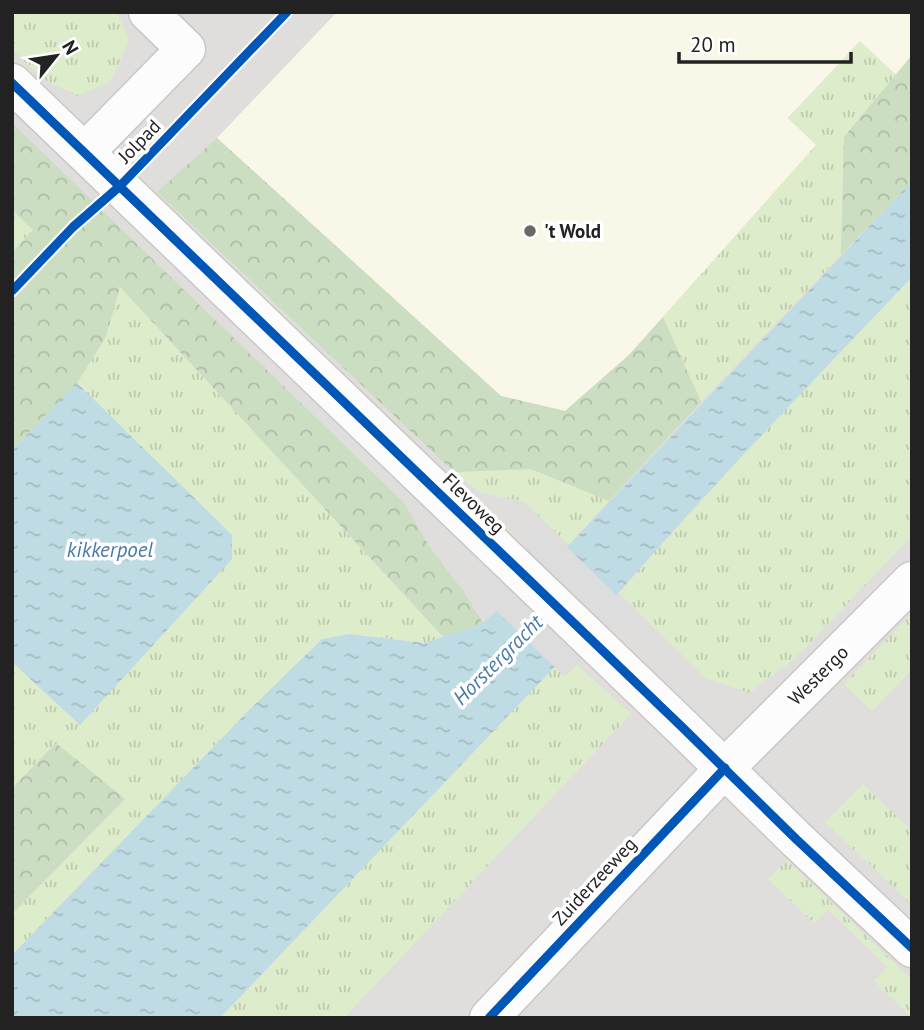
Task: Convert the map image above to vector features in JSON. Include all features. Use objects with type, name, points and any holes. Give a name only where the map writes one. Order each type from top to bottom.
[{"type":"street","points":[[85,152],[186,49],[148,12]]},
{"type":"street","name":"Flevoweg","points":[[12,83],[912,948]]},
{"type":"street","name":"Westergo","points":[[725,768],[912,581]]},
{"type":"street","name":"Zuiderzeeweg","points":[[489,1018],[725,768]]},
{"type":"shaded area","points":[[12,12],[912,12],[912,1018],[58,1018],[475,608],[12,160]]},
{"type":"shaded area","name":"'t Wold","points":[[337,12],[912,12],[912,55],[896,75],[860,42],[788,118],[817,145],[629,355],[565,411],[501,396],[217,138]]},
{"type":"green space","points":[[12,12],[117,12],[129,41],[110,82],[77,96],[43,79],[12,49]]},
{"type":"green space","points":[[860,41],[896,75],[844,137],[841,255],[701,402],[663,317],[816,145],[788,118]]},
{"type":"green space","points":[[912,55],[912,181],[841,255],[844,137]]},
{"type":"green space","points":[[12,123],[404,503],[429,546],[464,592],[483,623],[443,637],[120,287],[106,337],[77,383],[12,450],[12,252],[33,230],[12,210]]},
{"type":"green space","points":[[217,138],[501,396],[565,411],[629,355],[663,317],[701,402],[609,501],[531,469],[454,472],[157,192]]},
{"type":"green space","points":[[12,210],[33,230],[12,252]]},
{"type":"green space","points":[[912,277],[912,536],[794,659],[749,693],[705,678],[618,592],[758,438]]},
{"type":"green space","points":[[119,286],[443,637],[425,643],[349,634],[322,639],[248,711],[12,955],[12,450],[77,383],[106,337]]},
{"type":"green space","points":[[531,469],[609,501],[569,545],[523,501],[480,493],[454,472]]},
{"type":"green space","points":[[912,613],[912,670],[872,711],[844,684]]},
{"type":"green space","points":[[566,655],[631,714],[344,1018],[220,1018]]},
{"type":"green space","points":[[56,743],[125,799],[12,914],[12,788]]},
{"type":"green space","points":[[863,784],[912,831],[912,905],[825,822]]},
{"type":"green space","points":[[787,860],[912,980],[912,1018],[874,981],[887,967],[828,910],[814,923],[768,879]]},
{"type":"water","name":"Horstergracht","points":[[912,181],[912,277],[692,510],[566,655],[220,1018],[12,1018],[12,955],[248,711],[322,639],[349,634],[425,643],[483,623],[569,545]]},
{"type":"water","name":"kikkerpoel","points":[[77,383],[232,535],[232,559],[80,725],[12,662],[12,450]]},
{"type":"pier","points":[[544,525],[630,608],[565,677],[479,594]]},
{"type":"cycle path","name":"Jolpad","points":[[12,291],[73,227],[120,186],[287,12]]},
{"type":"cycle path","points":[[12,83],[912,948]]},
{"type":"cycle path","points":[[489,1018],[725,768]]},
{"type":"place","name":"'t Wold","points":[[530,231]]}]
